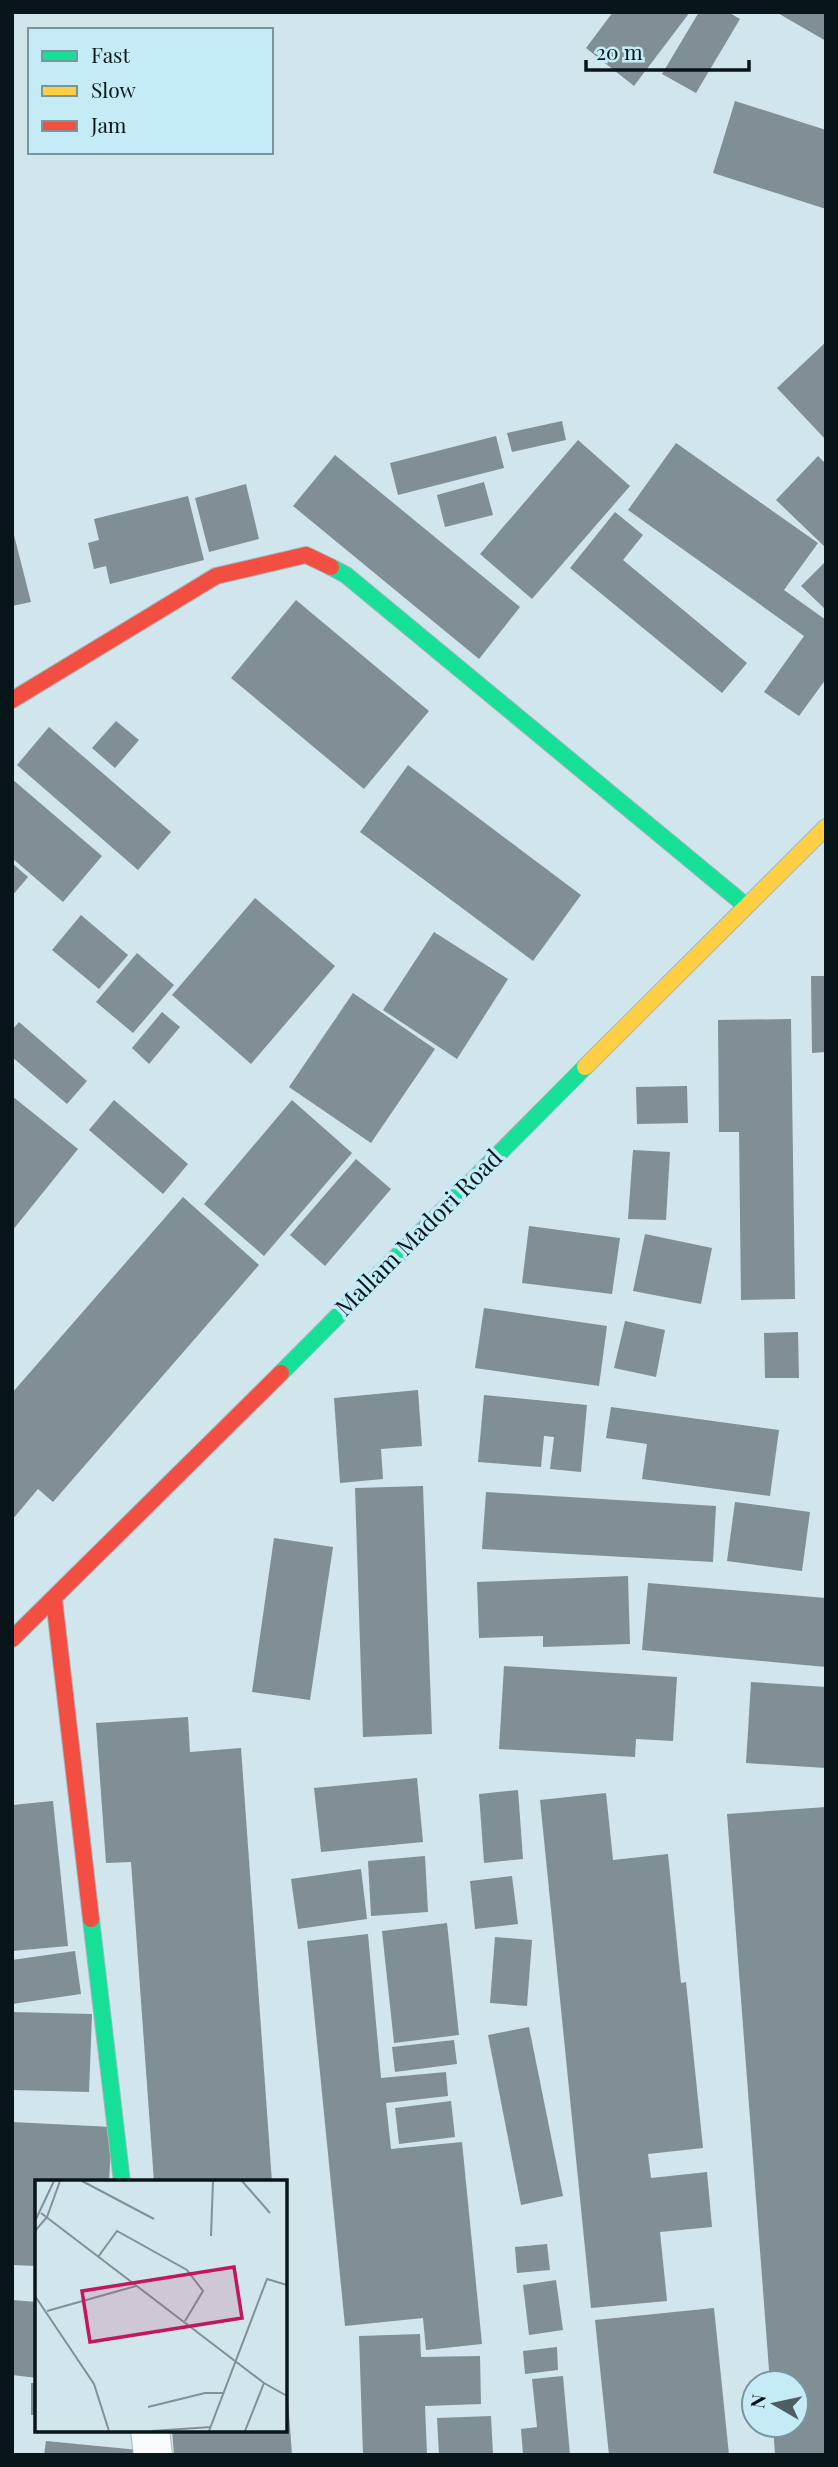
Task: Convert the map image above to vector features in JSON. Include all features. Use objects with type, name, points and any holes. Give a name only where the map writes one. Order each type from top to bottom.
[{"type":"street","points":[[12,700],[216,576],[306,555],[346,575],[745,905]]},
{"type":"street","name":"Mallam Madori Road","points":[[12,1639],[826,827]]},
{"type":"street","points":[[54,1599],[122,2180]]},
{"type":"street","points":[[150,2432],[153,2455]]},
{"type":"building","points":[[613,12],[690,12],[634,86],[586,48]]},
{"type":"building","points":[[699,12],[728,12],[740,19],[696,93],[662,74]]},
{"type":"building","points":[[776,12],[826,12],[826,41]]},
{"type":"building","points":[[735,101],[826,130],[826,209],[713,173]]},
{"type":"building","points":[[826,342],[826,440],[777,388]]},
{"type":"building","points":[[562,421],[566,440],[512,452],[507,433]]},
{"type":"building","points":[[496,436],[504,468],[398,495],[390,463]]},
{"type":"building","points":[[578,440],[630,486],[532,599],[480,554]]},
{"type":"building","points":[[676,443],[818,543],[784,590],[826,620],[826,679],[799,716],[764,692],[804,636],[628,510]]},
{"type":"building","points":[[335,455],[520,607],[479,659],[293,506]]},
{"type":"building","points":[[818,456],[826,464],[826,548],[776,500]]},
{"type":"building","points":[[484,482],[493,515],[445,527],[437,495]]},
{"type":"building","points":[[246,484],[259,539],[209,552],[195,498]]},
{"type":"building","points":[[188,496],[204,560],[110,584],[106,566],[94,569],[88,543],[99,540],[94,519]]},
{"type":"building","points":[[615,512],[643,535],[623,560],[747,663],[722,693],[570,568]]},
{"type":"building","points":[[12,535],[31,602],[12,606]]},
{"type":"building","points":[[826,561],[826,610],[801,586]]},
{"type":"building","points":[[296,600],[429,711],[364,789],[231,678]]},
{"type":"building","points":[[116,721],[139,740],[115,768],[92,748]]},
{"type":"building","points":[[49,727],[171,832],[138,870],[17,765]]},
{"type":"building","points":[[408,765],[581,895],[533,961],[360,832]]},
{"type":"building","points":[[12,779],[102,856],[63,902],[12,858]]},
{"type":"building","points":[[12,863],[28,877],[12,896]]},
{"type":"building","points":[[255,898],[335,966],[251,1064],[172,995]]},
{"type":"building","points":[[81,915],[128,955],[99,989],[52,950]]},
{"type":"building","points":[[434,932],[508,979],[457,1059],[383,1010]]},
{"type":"building","points":[[137,953],[174,985],[133,1033],[96,1002]]},
{"type":"building","points":[[811,976],[826,976],[826,1052],[812,1053]]},
{"type":"building","points":[[353,993],[435,1049],[371,1143],[289,1087]]},
{"type":"building","points":[[162,1012],[180,1027],[149,1064],[132,1048]]},
{"type":"building","points":[[791,1019],[795,1299],[741,1300],[739,1132],[719,1132],[718,1020]]},
{"type":"building","points":[[19,1022],[87,1081],[67,1104],[12,1057],[12,1030]]},
{"type":"building","points":[[687,1086],[688,1123],[637,1124],[636,1087]]},
{"type":"building","points":[[12,1096],[78,1149],[12,1231]]},
{"type":"building","points":[[114,1100],[188,1164],[163,1194],[89,1130]]},
{"type":"building","points":[[292,1100],[352,1153],[264,1256],[204,1204]]},
{"type":"building","points":[[633,1150],[670,1152],[666,1220],[628,1219]]},
{"type":"building","points":[[356,1159],[391,1189],[325,1266],[290,1235]]},
{"type":"building","points":[[183,1197],[259,1265],[53,1502],[38,1489],[12,1520],[12,1393]]},
{"type":"building","points":[[529,1226],[620,1238],[612,1294],[522,1283]]},
{"type":"building","points":[[645,1234],[712,1248],[701,1304],[633,1291]]},
{"type":"building","points":[[484,1308],[607,1326],[599,1386],[475,1368]]},
{"type":"building","points":[[625,1321],[665,1330],[656,1377],[614,1368]]},
{"type":"building","points":[[798,1332],[799,1378],[765,1378],[764,1333]]},
{"type":"building","points":[[418,1390],[422,1446],[381,1449],[383,1479],[340,1483],[334,1398]]},
{"type":"building","points":[[484,1395],[587,1405],[581,1472],[550,1469],[554,1437],[544,1436],[541,1467],[478,1462]]},
{"type":"building","points":[[611,1407],[779,1430],[770,1496],[642,1479],[647,1444],[606,1438]]},
{"type":"building","points":[[423,1486],[432,1734],[363,1737],[355,1488]]},
{"type":"building","points":[[486,1492],[716,1506],[713,1562],[482,1549]]},
{"type":"building","points":[[735,1502],[810,1512],[802,1571],[727,1561]]},
{"type":"building","points":[[274,1538],[333,1547],[310,1700],[252,1692]]},
{"type":"building","points":[[628,1576],[630,1644],[543,1647],[543,1636],[479,1638],[477,1582]]},
{"type":"building","points":[[648,1583],[826,1598],[826,1667],[642,1650]]},
{"type":"building","points":[[504,1666],[677,1677],[673,1741],[636,1739],[635,1757],[499,1749]]},
{"type":"building","points":[[751,1682],[826,1687],[826,1768],[746,1763]]},
{"type":"building","points":[[188,1717],[190,1752],[241,1748],[272,2180],[154,2180],[131,1862],[106,1863],[96,1723]]},
{"type":"building","points":[[417,1778],[423,1842],[321,1852],[314,1788]]},
{"type":"building","points":[[518,1790],[523,1859],[484,1863],[479,1794]]},
{"type":"building","points":[[606,1793],[613,1860],[668,1854],[681,1983],[686,1982],[703,2148],[648,2154],[651,2178],[707,2172],[712,2227],[660,2232],[667,2301],[591,2308],[540,1800]]},
{"type":"building","points":[[53,1801],[68,1946],[12,1951],[12,1805]]},
{"type":"building","points":[[826,1807],[826,2455],[775,2455],[774,2439],[810,2439],[810,2369],[769,2369],[727,1814]]},
{"type":"building","points":[[425,1856],[428,1912],[371,1916],[368,1861]]},
{"type":"building","points":[[361,1869],[367,1919],[298,1929],[291,1879]]},
{"type":"building","points":[[512,1876],[518,1924],[475,1929],[470,1881]]},
{"type":"building","points":[[447,1923],[459,2035],[394,2043],[382,1931]]},
{"type":"building","points":[[368,1934],[381,2078],[446,2072],[448,2096],[386,2103],[391,2149],[462,2142],[482,2344],[426,2350],[423,2318],[345,2326],[307,1941]]},
{"type":"building","points":[[495,1937],[532,1940],[527,2006],[490,2003]]},
{"type":"building","points":[[75,1951],[81,1994],[12,2004],[12,1960]]},
{"type":"building","points":[[12,2012],[92,2014],[89,2092],[12,2090]]},
{"type":"building","points":[[529,2027],[563,2196],[521,2205],[488,2035]]},
{"type":"building","points":[[454,2040],[457,2064],[395,2072],[392,2047]]},
{"type":"building","points":[[451,2101],[455,2137],[399,2144],[395,2108]]},
{"type":"building","points":[[12,2122],[112,2127],[109,2180],[35,2180],[35,2266],[12,2265]]},
{"type":"building","points":[[547,2244],[550,2270],[517,2273],[515,2247]]},
{"type":"building","points":[[556,2280],[563,2330],[529,2335],[523,2285]]},
{"type":"building","points":[[12,2300],[35,2302],[35,2378],[12,2375]]},
{"type":"building","points":[[714,2308],[729,2455],[609,2455],[595,2320]]},
{"type":"building","points":[[420,2334],[421,2357],[480,2356],[481,2404],[425,2406],[427,2455],[363,2455],[359,2336]]},
{"type":"building","points":[[557,2347],[558,2370],[525,2374],[523,2351]]},
{"type":"building","points":[[563,2376],[570,2455],[523,2455],[521,2429],[537,2427],[532,2379]]},
{"type":"building","points":[[31,2383],[35,2383],[35,2415],[31,2415]]},
{"type":"building","points":[[287,2386],[292,2455],[174,2455],[172,2432],[287,2432]]},
{"type":"building","points":[[491,2416],[493,2455],[439,2455],[437,2418]]},
{"type":"building","points":[[46,2441],[149,2451],[148,2455],[44,2455]]},
{"type":"traffic: fast","points":[[331,567],[346,575],[745,905]]},
{"type":"traffic: fast","points":[[281,1373],[585,1067]]},
{"type":"traffic: fast","points":[[91,1919],[122,2180]]},
{"type":"traffic: slow","points":[[585,1067],[826,827]]},
{"type":"traffic: jam","points":[[12,700],[216,576],[306,555],[331,567]]},
{"type":"traffic: jam","points":[[12,1639],[281,1373]]},
{"type":"traffic: jam","points":[[54,1599],[91,1919]]}]
